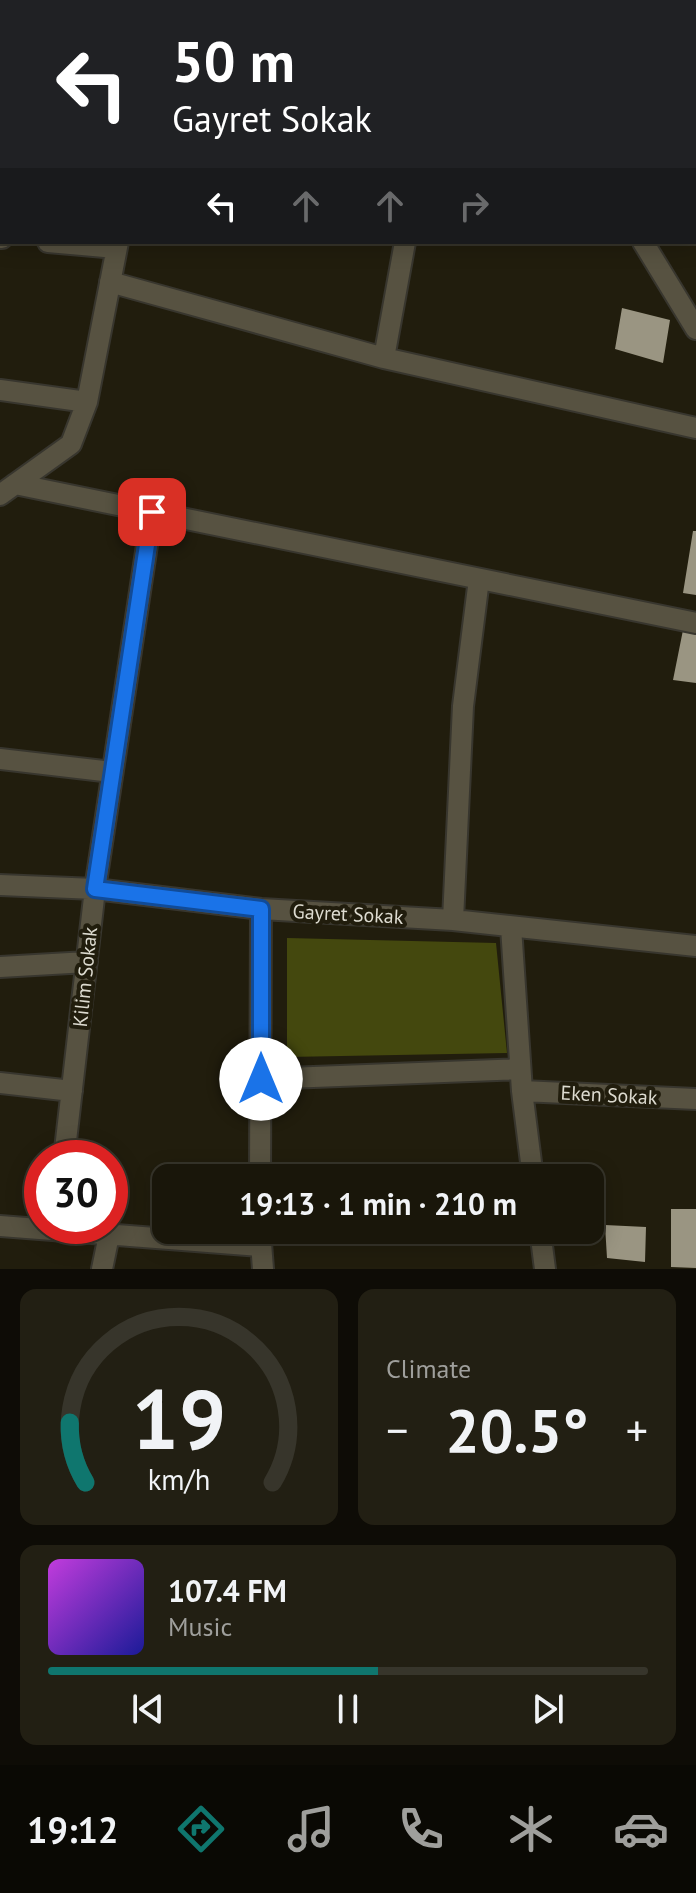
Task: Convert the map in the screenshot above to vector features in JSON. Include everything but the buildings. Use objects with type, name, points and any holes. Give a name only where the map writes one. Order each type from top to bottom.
[{"type":"street","points":[[8,490],[71,444],[87,402],[117,245],[94,244]]},
{"type":"street","points":[[384,358],[405,244]]},
{"type":"street","points":[[644,244],[696,329]]},
{"type":"street","points":[[110,282],[384,358],[696,428]]},
{"type":"street","points":[[0,390],[87,402]]},
{"type":"street","points":[[8,490],[152,512],[696,623]]},
{"type":"street","name":"Kilim Sokak","points":[[66,1140],[95,889],[152,512]]},
{"type":"street","points":[[453,920],[463,706],[479,579]]},
{"type":"street","points":[[0,759],[112,772]]},
{"type":"street","name":"Gayret Sokak","points":[[0,885],[95,889],[261,909],[453,920],[696,946]]},
{"type":"street","points":[[260,1164],[261,909]]},
{"type":"street","points":[[511,927],[520,1069],[531,1164]]},
{"type":"street","points":[[0,967],[87,962]]},
{"type":"street","points":[[261,1079],[520,1069]]},
{"type":"street","points":[[0,1083],[72,1091]]},
{"type":"street","name":"Eken Sokak","points":[[522,1091],[696,1099]]},
{"type":"street","points":[[0,1226],[24,1227]]},
{"type":"street","points":[[128,1235],[152,1236]]},
{"type":"street","points":[[102,1269],[107,1244]]},
{"type":"street","points":[[261,1244],[263,1269]]},
{"type":"street","points":[[542,1244],[545,1269]]},
{"type":"green space","points":[[287,938],[496,943],[507,1053],[287,1057]]},
{"type":"route","points":[[152,512],[95,889],[261,909],[261,1079]]}]
